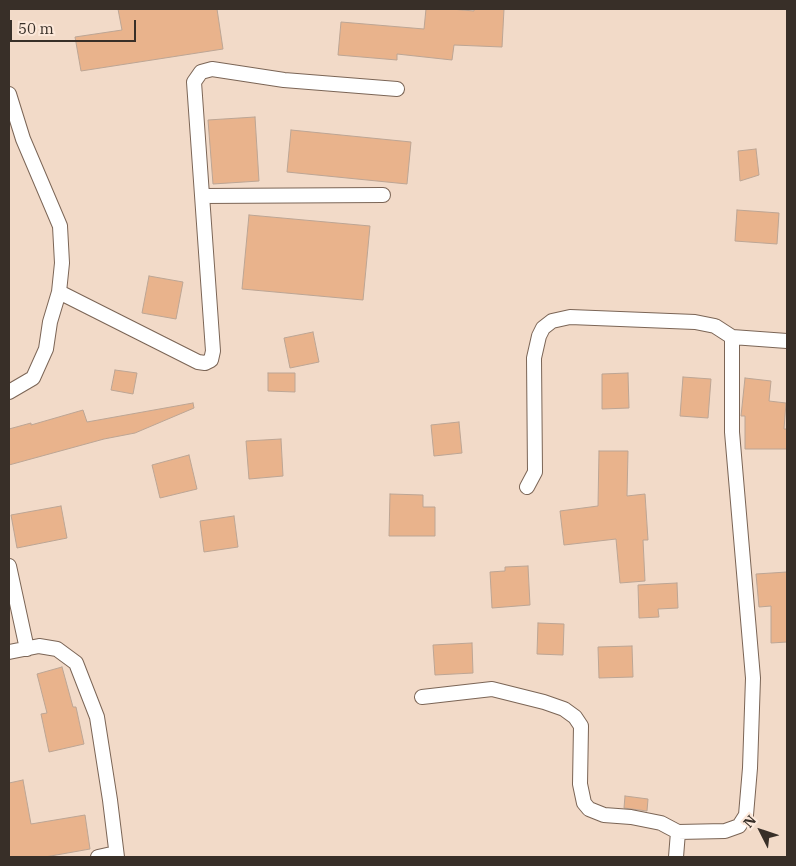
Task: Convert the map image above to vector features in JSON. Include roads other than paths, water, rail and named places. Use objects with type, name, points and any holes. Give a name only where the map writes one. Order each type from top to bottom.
[{"type":"street","points":[[59,292],[198,362],[204,363],[211,360],[213,351],[194,82],[201,72],[212,69],[284,80],[397,89]]},
{"type":"street","points":[[9,94],[24,139],[60,226],[62,263],[59,292],[50,322],[46,349],[33,378],[9,392]]},
{"type":"street","points":[[202,196],[383,195]]},
{"type":"street","points":[[527,487],[535,472],[534,358],[539,336],[543,328],[552,320],[570,318],[695,322],[715,326],[732,336],[787,341]]},
{"type":"street","points":[[422,697],[492,689],[564,709],[575,717],[581,726],[580,784],[584,803],[589,809],[604,815],[631,817],[661,823],[678,832],[725,831],[739,826],[746,815],[750,768],[753,678],[732,432],[732,336]]},
{"type":"street","points":[[9,566],[27,649]]},
{"type":"street","points":[[9,652],[39,646],[57,649],[76,663],[82,676],[97,717],[110,800],[116,855],[98,857]]},
{"type":"street","points":[[676,857],[678,832]]}]
